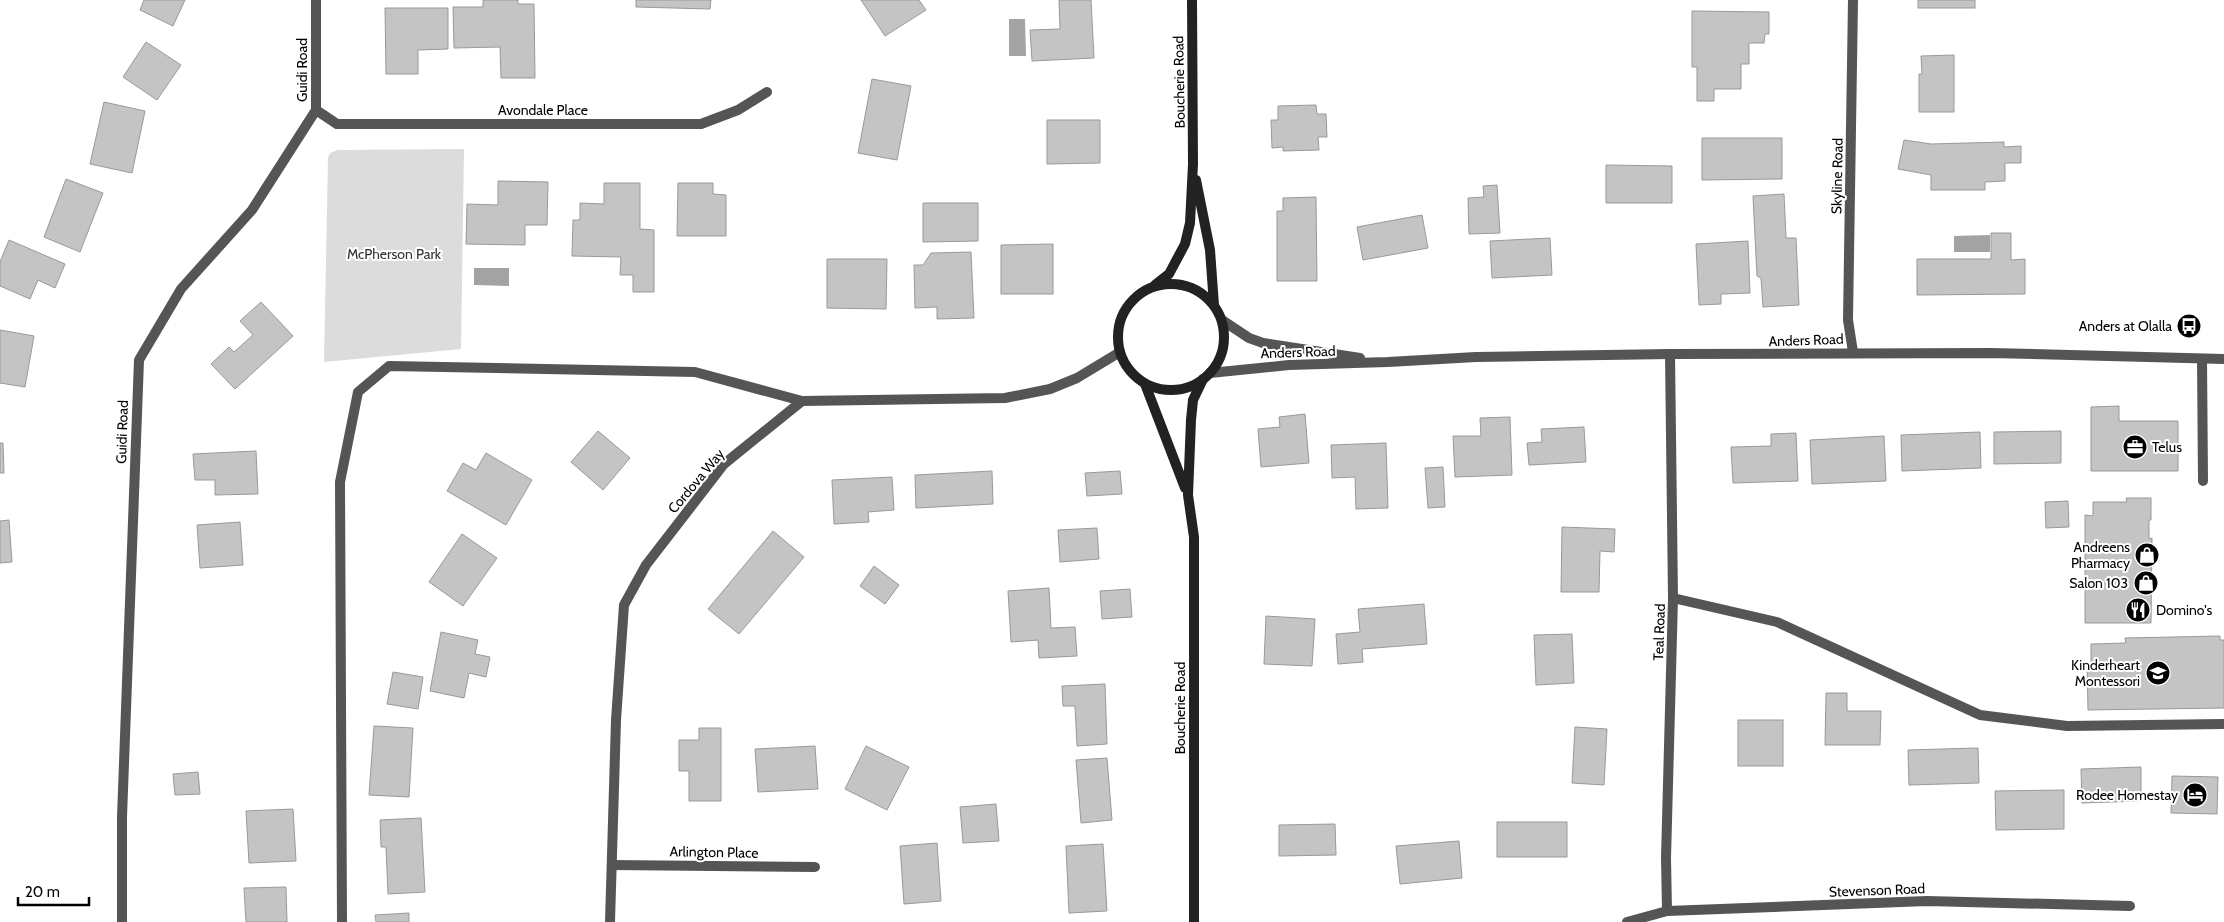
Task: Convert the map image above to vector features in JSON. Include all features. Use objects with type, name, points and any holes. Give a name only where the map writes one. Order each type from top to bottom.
[{"type":"main road","name":"Boucherie Road","points":[[1154,286],[1169,274],[1185,244],[1190,223],[1194,164],[1192,0]]},
{"type":"main road","name":"Boucherie Road","points":[[1194,164],[1210,250],[1214,305]]},
{"type":"main road","points":[[1170,283],[1187,286],[1202,293],[1214,305],[1222,320],[1225,334],[1224,348],[1218,362],[1206,376],[1181,389],[1157,388],[1145,384],[1130,371],[1120,352],[1117,339],[1118,325],[1123,312],[1141,292],[1154,286],[1170,283]]},
{"type":"main road","name":"Boucherie Road","points":[[1194,922],[1194,537],[1188,495],[1193,400],[1206,376]]},
{"type":"main road","name":"Boucherie Road","points":[[1145,384],[1188,495]]},
{"type":"street","name":"Guidi Road","points":[[122,922],[122,817],[139,360],[181,289],[252,210],[316,110],[316,0]]},
{"type":"street","name":"Skyline Road","points":[[1853,0],[1848,320],[1853,352]]},
{"type":"street","name":"Avondale Place","points":[[316,110],[337,124],[701,124],[738,110],[767,92]]},
{"type":"street","name":"Anders Road","points":[[1222,320],[1249,338],[1263,343],[1388,362]]},
{"type":"street","points":[[342,922],[340,482],[358,392],[389,366],[695,372],[802,401],[1005,398],[1050,389],[1086,373],[1120,352]]},
{"type":"street","name":"Anders Road","points":[[1206,376],[1289,365],[1476,357],[1670,354],[1766,355],[1853,352],[2031,353],[2224,359]]},
{"type":"street","name":"Teal Road","points":[[1668,911],[1666,858],[1673,598],[1670,354]]},
{"type":"street","points":[[2202,359],[2203,482]]},
{"type":"street","name":"Cordova Way","points":[[610,922],[616,720],[624,604],[646,565],[724,464],[802,401]]},
{"type":"street","points":[[1673,598],[1777,622],[1980,716],[2066,726],[2224,724]]},
{"type":"street","name":"Arlington Place","points":[[612,865],[815,867]]},
{"type":"street","name":"Stevenson Road","points":[[1627,922],[1668,911],[1927,901],[2130,906]]},
{"type":"green space","name":"McPherson Park","points":[[464,149],[461,349],[324,362],[328,158],[330,153],[338,150]]},
{"type":"shaded area","points":[[1009,19],[1025,19],[1026,56],[1009,56]]},
{"type":"shaded area","points":[[1990,235],[1990,252],[1954,252],[1954,236]]},
{"type":"shaded area","points":[[474,268],[509,268],[509,286],[474,285]]},
{"type":"building","points":[[144,0],[185,0],[173,26],[140,10]]},
{"type":"building","points":[[483,0],[518,0],[518,4],[534,4],[535,78],[501,78],[500,47],[454,48],[453,7],[483,7]]},
{"type":"building","points":[[636,0],[711,0],[710,9],[636,7]]},
{"type":"building","points":[[861,0],[919,0],[926,10],[885,36]]},
{"type":"building","points":[[1059,0],[1091,0],[1094,58],[1032,61],[1030,30],[1060,29]]},
{"type":"building","points":[[1918,0],[1975,0],[1975,8],[1918,8]]},
{"type":"building","points":[[385,8],[448,8],[448,49],[418,50],[418,74],[386,74]]},
{"type":"building","points":[[1692,11],[1769,12],[1769,34],[1765,34],[1764,43],[1749,43],[1749,64],[1741,64],[1741,89],[1714,89],[1714,101],[1697,101],[1697,67],[1692,67]]},
{"type":"building","points":[[146,42],[181,65],[157,100],[123,77]]},
{"type":"building","points":[[1954,55],[1954,112],[1919,112],[1919,74],[1922,74],[1921,56]]},
{"type":"building","points":[[872,79],[911,86],[897,160],[858,153]]},
{"type":"building","points":[[104,102],[145,111],[132,173],[90,164]]},
{"type":"building","points":[[1316,105],[1317,114],[1326,114],[1327,137],[1318,137],[1319,150],[1283,151],[1283,147],[1272,148],[1271,120],[1278,120],[1278,106]]},
{"type":"building","points":[[1047,120],[1100,120],[1100,163],[1047,164]]},
{"type":"building","points":[[1702,138],[1782,138],[1782,179],[1702,180]]},
{"type":"building","points":[[1904,140],[1931,144],[2004,142],[2004,147],[2021,146],[2021,163],[2005,163],[2005,181],[1985,182],[1985,190],[1931,190],[1931,175],[1898,169]]},
{"type":"building","points":[[1606,165],[1672,166],[1672,203],[1606,203]]},
{"type":"building","points":[[66,179],[103,193],[80,252],[44,237]]},
{"type":"building","points":[[498,181],[548,182],[547,225],[525,225],[525,245],[466,244],[467,204],[498,205]]},
{"type":"building","points":[[604,183],[640,183],[640,229],[654,230],[654,292],[633,292],[633,275],[620,275],[621,257],[572,256],[573,220],[580,220],[580,203],[604,204]]},
{"type":"building","points":[[678,183],[713,183],[713,194],[726,195],[726,236],[677,236]]},
{"type":"building","points":[[1497,185],[1500,233],[1469,234],[1468,198],[1484,197],[1483,186]]},
{"type":"building","points":[[1784,194],[1786,238],[1796,238],[1799,305],[1763,307],[1761,278],[1757,276],[1753,196]]},
{"type":"building","points":[[1316,197],[1317,281],[1277,281],[1277,211],[1283,211],[1283,198]]},
{"type":"building","points":[[923,203],[978,203],[978,241],[923,242]]},
{"type":"building","points":[[1422,215],[1428,248],[1363,260],[1357,227]]},
{"type":"building","points":[[1991,233],[2011,233],[2011,260],[2025,259],[2025,294],[1917,295],[1917,259],[1991,259]]},
{"type":"building","points":[[1550,238],[1552,275],[1492,278],[1490,241]]},
{"type":"building","points":[[9,240],[65,264],[55,288],[38,280],[30,299],[0,286],[0,262]]},
{"type":"building","points":[[1748,241],[1750,293],[1721,294],[1721,304],[1699,305],[1696,244]]},
{"type":"building","points":[[1053,244],[1053,294],[1001,294],[1001,245]]},
{"type":"building","points":[[971,252],[974,318],[937,319],[937,307],[915,308],[914,265],[923,265],[931,253]]},
{"type":"building","points":[[827,259],[887,259],[886,309],[827,308]]},
{"type":"building","points":[[261,302],[293,336],[235,389],[211,364],[229,347],[234,352],[253,335],[240,321]]},
{"type":"building","points":[[0,330],[34,336],[25,387],[0,383]]},
{"type":"building","name":"Telus","points":[[2119,406],[2119,421],[2178,421],[2178,471],[2091,471],[2091,407]]},
{"type":"building","points":[[1305,414],[1309,463],[1261,467],[1258,429],[1280,427],[1279,417]]},
{"type":"building","points":[[1510,417],[1512,475],[1455,477],[1453,436],[1481,436],[1480,418]]},
{"type":"building","points":[[1584,427],[1586,462],[1529,465],[1527,443],[1542,442],[1541,429]]},
{"type":"building","points":[[598,431],[630,458],[603,490],[571,462]]},
{"type":"building","points":[[2061,431],[2061,463],[1994,464],[1994,432]]},
{"type":"building","points":[[1980,432],[1981,468],[1902,471],[1901,435]]},
{"type":"building","points":[[1796,433],[1798,481],[1733,483],[1731,447],[1771,446],[1771,434]]},
{"type":"building","points":[[1884,436],[1886,481],[1812,484],[1810,440]]},
{"type":"building","points":[[0,443],[3,443],[4,473],[0,473]]},
{"type":"building","points":[[1386,443],[1388,508],[1356,509],[1355,477],[1332,478],[1331,445]]},
{"type":"building","points":[[256,451],[258,494],[215,495],[215,480],[195,480],[193,454]]},
{"type":"building","points":[[486,453],[532,480],[506,525],[447,491],[463,463],[476,470]]},
{"type":"building","points":[[1443,467],[1445,507],[1428,508],[1425,468]]},
{"type":"building","points":[[992,471],[993,504],[916,508],[915,475]]},
{"type":"building","points":[[1120,471],[1122,494],[1087,496],[1085,473]]},
{"type":"building","points":[[892,477],[894,510],[868,512],[869,522],[834,524],[832,480]]},
{"type":"building","points":[[2126,498],[2151,498],[2149,539],[2152,538],[2151,623],[2085,623],[2085,515],[2093,516],[2093,502],[2127,502]]},
{"type":"building","points":[[2068,501],[2069,527],[2046,528],[2045,502]]},
{"type":"building","points":[[9,520],[12,562],[0,563],[0,521]]},
{"type":"building","points":[[240,522],[243,565],[200,568],[197,525]]},
{"type":"building","points":[[1562,527],[1615,529],[1614,552],[1600,551],[1599,592],[1561,592]]},
{"type":"building","points":[[1097,528],[1099,559],[1060,562],[1058,530]]},
{"type":"building","points":[[773,531],[804,557],[739,634],[708,609]]},
{"type":"building","points":[[462,534],[497,558],[463,606],[429,582]]},
{"type":"building","points":[[874,566],[899,585],[885,604],[860,586]]},
{"type":"building","points":[[1049,588],[1051,628],[1075,627],[1077,656],[1039,658],[1038,640],[1011,642],[1008,591]]},
{"type":"building","points":[[1130,589],[1132,617],[1102,619],[1100,591]]},
{"type":"building","points":[[1424,604],[1427,644],[1362,649],[1363,662],[1338,664],[1336,634],[1360,632],[1358,609]]},
{"type":"building","points":[[1266,616],[1315,619],[1312,666],[1264,664]]},
{"type":"building","points":[[441,632],[478,640],[475,654],[490,657],[486,677],[469,673],[464,698],[430,691]]},
{"type":"building","points":[[1572,634],[1574,683],[1536,685],[1534,635]]},
{"type":"building","points":[[2220,636],[2220,640],[2224,640],[2224,708],[2088,710],[2087,663],[2091,663],[2091,644],[2126,643],[2125,638]]},
{"type":"building","points":[[393,672],[423,677],[418,709],[387,704]]},
{"type":"building","points":[[1105,684],[1107,744],[1077,746],[1075,706],[1063,706],[1062,686]]},
{"type":"building","points":[[1826,693],[1847,693],[1847,711],[1881,711],[1880,745],[1825,745]]},
{"type":"building","points":[[1738,720],[1783,720],[1783,766],[1738,766]]},
{"type":"building","points":[[374,726],[413,728],[409,797],[369,795]]},
{"type":"building","points":[[1575,727],[1607,729],[1604,785],[1572,783]]},
{"type":"building","points":[[699,728],[721,728],[721,801],[689,801],[689,771],[679,771],[679,740],[699,740]]},
{"type":"building","points":[[815,746],[818,789],[758,792],[755,749]]},
{"type":"building","points":[[866,746],[909,767],[887,810],[845,789]]},
{"type":"building","points":[[1978,748],[1979,783],[1909,785],[1908,750]]},
{"type":"building","points":[[1107,758],[1112,820],[1081,823],[1076,760]]},
{"type":"building","points":[[2141,767],[2141,801],[2082,803],[2081,769]]},
{"type":"building","points":[[198,772],[200,794],[175,795],[173,774]]},
{"type":"building","name":"Rodee Homestay","points":[[2172,776],[2218,777],[2217,814],[2171,813]]},
{"type":"building","points":[[2064,790],[2064,829],[1996,830],[1995,791]]},
{"type":"building","points":[[996,804],[999,841],[963,843],[960,807]]},
{"type":"building","points":[[293,809],[296,861],[249,863],[246,811]]},
{"type":"building","points":[[421,818],[425,892],[388,894],[386,847],[381,847],[380,820]]},
{"type":"building","points":[[1497,822],[1567,822],[1567,857],[1497,857]]},
{"type":"building","points":[[1335,824],[1336,855],[1279,856],[1279,825]]},
{"type":"building","points":[[1459,841],[1462,878],[1400,884],[1396,846]]},
{"type":"building","points":[[937,843],[941,901],[904,904],[900,846]]},
{"type":"building","points":[[1103,844],[1107,911],[1069,913],[1066,846]]},
{"type":"building","points":[[286,887],[287,922],[246,922],[244,888]]},
{"type":"building","points":[[409,913],[409,922],[376,922],[375,915]]},
{"type":"place","name":"Anders at Olalla","points":[[2189,326]]},
{"type":"place","name":"Telus","points":[[2135,447]]},
{"type":"place","name":"Andreens Pharmacy","points":[[2147,555]]},
{"type":"place","name":"Salon 103","points":[[2146,583]]},
{"type":"place","name":"Domino's","points":[[2138,610]]},
{"type":"place","name":"Kinderheart Montessori","points":[[2158,673]]},
{"type":"place","name":"Rodee Homestay","points":[[2195,795]]}]
